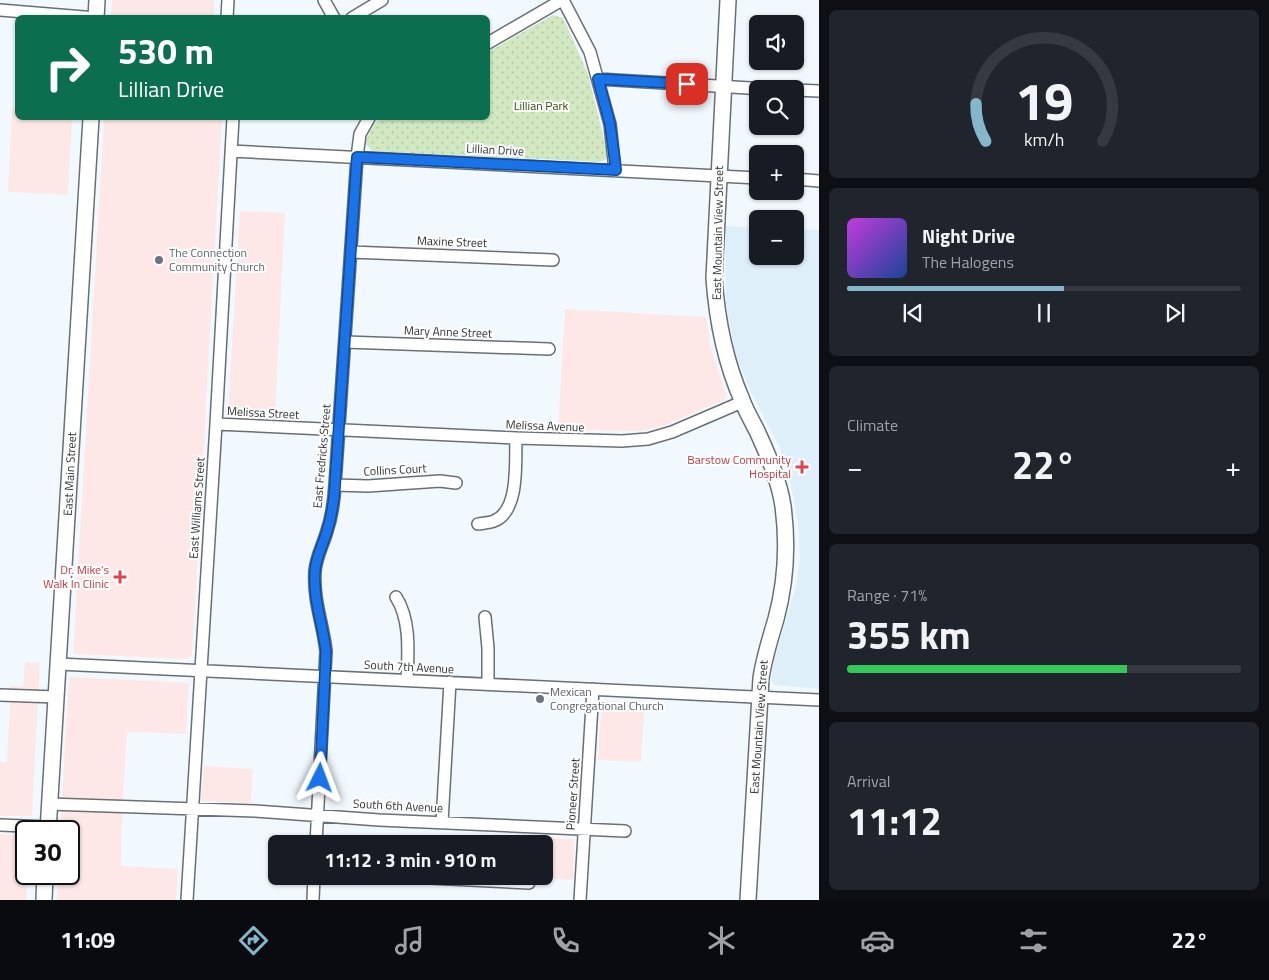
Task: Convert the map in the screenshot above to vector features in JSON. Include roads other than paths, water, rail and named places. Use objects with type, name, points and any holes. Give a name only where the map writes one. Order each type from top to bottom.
[{"type":"main road","points":[[96,15],[97,0]]},
{"type":"main road","name":"East Mountain View Street","points":[[728,0],[714,278],[716,308],[725,352],[742,402],[774,470],[783,504],[786,536],[786,566],[782,592],[763,662],[748,900]]},
{"type":"main road","name":"East Main Street","points":[[49,820],[91,120]]},
{"type":"main road","points":[[44,900],[45,885]]},
{"type":"street","points":[[227,15],[228,0]]},
{"type":"street","points":[[324,0],[332,15]]},
{"type":"street","points":[[357,15],[382,0]]},
{"type":"street","points":[[490,42],[562,0],[590,52],[610,124],[616,170]]},
{"type":"street","points":[[0,10],[60,15]]},
{"type":"street","points":[[598,79],[749,88]]},
{"type":"street","points":[[804,91],[819,92]]},
{"type":"street","name":"East Williams Street","points":[[187,900],[233,120]]},
{"type":"street","name":"East Fredricks Street","points":[[317,835],[326,652],[325,636],[317,612],[315,598],[315,570],[316,558],[327,532],[332,512],[357,157],[360,134],[368,120]]},
{"type":"street","name":"Lillian Drive","points":[[231,151],[749,178]]},
{"type":"street","points":[[804,180],[819,181]]},
{"type":"street","name":"Maxine Street","points":[[351,252],[552,260]]},
{"type":"street","name":"Mary Anne Street","points":[[345,342],[549,349]]},
{"type":"street","name":"Melissa Avenue","points":[[339,431],[622,441],[648,439],[672,432],[742,402]]},
{"type":"street","name":"Melissa Street","points":[[216,424],[339,431]]},
{"type":"street","points":[[478,524],[493,522],[502,516],[509,507],[513,492],[516,438]]},
{"type":"street","name":"Collins Court","points":[[335,485],[368,486],[440,481],[456,483]]},
{"type":"street","points":[[396,597],[400,604],[408,638],[408,680]]},
{"type":"street","points":[[485,617],[488,648],[488,684]]},
{"type":"street","name":"South 7th Avenue","points":[[58,664],[819,700]]},
{"type":"street","points":[[442,822],[450,682]]},
{"type":"street","name":"Pioneer Street","points":[[580,900],[593,689]]},
{"type":"street","points":[[0,695],[56,697]]},
{"type":"street","name":"South 6th Avenue","points":[[50,804],[318,814],[625,831]]},
{"type":"street","points":[[0,825],[15,826]]},
{"type":"street","points":[[313,900],[314,885]]},
{"type":"place","name":"The Connection Community Church","points":[[159,260]]},
{"type":"place","name":"Barstow Community Hospital","points":[[802,467]]},
{"type":"place","name":"Dr. Mike's Walk In Clinic","points":[[120,577]]},
{"type":"place","name":"Mexican Congregational Church","points":[[540,699]]},
{"type":"park label","name":"Lillian Park","points":[[541,106]]}]
